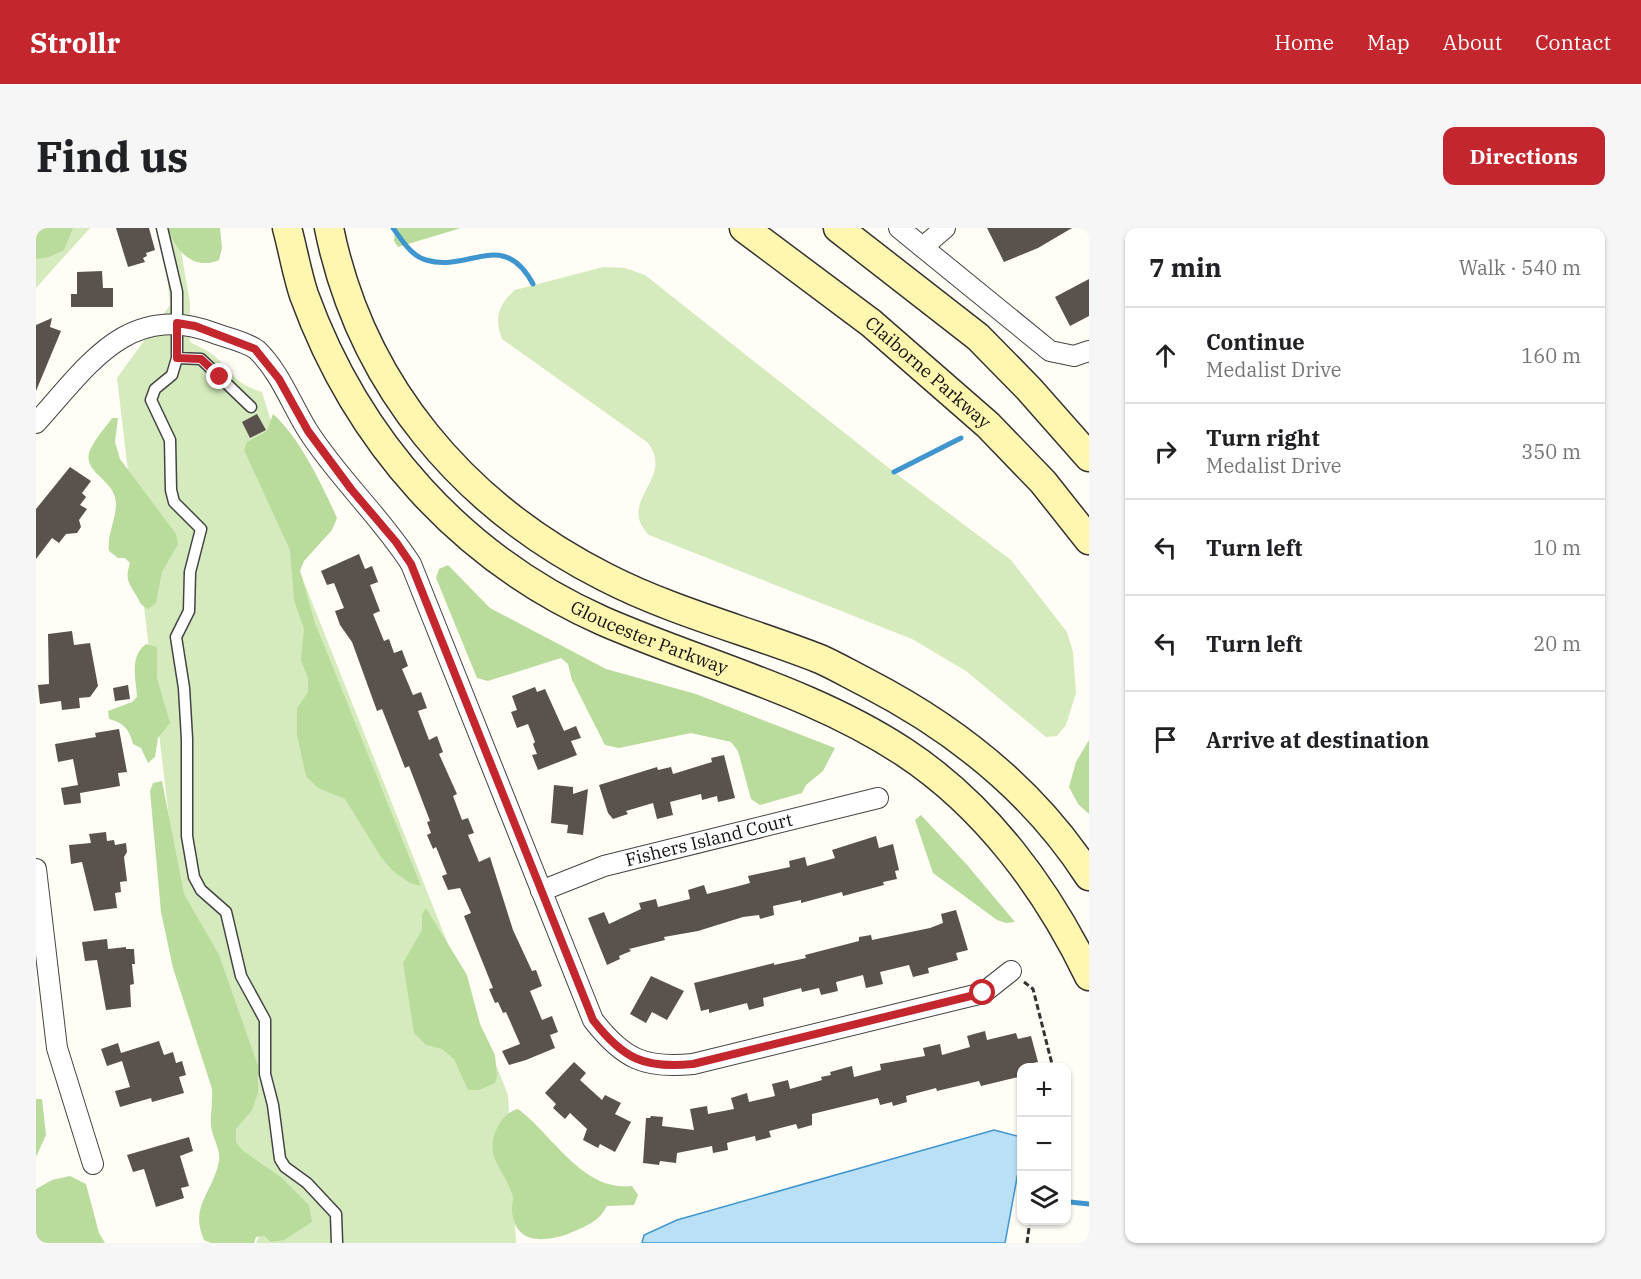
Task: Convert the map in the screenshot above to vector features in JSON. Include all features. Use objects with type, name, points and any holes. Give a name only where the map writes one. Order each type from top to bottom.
[{"type":"main road","name":"Gloucester Parkway","points":[[287,228],[304,293],[333,365],[351,399],[400,469],[452,523],[491,556],[558,598],[603,621],[825,706],[904,752],[939,778],[978,814],[1030,874],[1066,930],[1089,976]]},
{"type":"main road","name":"Gloucester Parkway","points":[[328,228],[349,301],[380,367],[425,436],[483,496],[549,546],[606,578],[823,661],[915,708],[984,757],[1036,806],[1089,876]]},
{"type":"main road","name":"Claiborne Parkway","points":[[744,228],[871,323],[988,425],[1043,482],[1089,540]]},
{"type":"main road","points":[[838,228],[978,337],[1029,389],[1089,457]]},
{"type":"street","points":[[899,228],[1050,351],[1074,356],[1089,351]]},
{"type":"street","points":[[923,248],[945,228]]},
{"type":"street","points":[[36,423],[101,352],[119,338],[157,324],[177,323],[195,326],[255,349],[279,379],[308,431],[411,564],[593,1020],[608,1039],[640,1061],[665,1067],[740,1053],[983,993],[1011,971]]},
{"type":"street","name":"Fishers Island Court","points":[[541,891],[604,866],[878,798]]},
{"type":"street","points":[[36,878],[57,1048],[93,1164]]},
{"type":"lane","points":[[162,228],[177,292],[177,358],[172,375],[155,389],[151,400],[170,440],[172,497],[201,529],[190,572],[189,611],[176,637],[184,688],[188,753],[186,807],[192,867],[197,885],[226,912],[241,976],[265,1020],[265,1074],[273,1105],[280,1159],[285,1167],[307,1183],[336,1214],[337,1243]]},
{"type":"lane","points":[[177,358],[201,359],[251,407]]},
{"type":"path","points":[[1011,971],[1033,988],[1052,1063]]},
{"type":"path","points":[[1027,1243],[1029,1225]]},
{"type":"green space","points":[[36,228],[90,228],[36,288]]},
{"type":"green space","points":[[36,228],[73,228],[64,250],[49,257],[36,259]]},
{"type":"green space","points":[[157,228],[177,228],[190,303],[190,342],[212,354],[244,385],[262,392],[304,527],[298,567],[508,1095],[516,1243],[256,1243],[262,1231],[193,1021],[117,378],[170,305],[165,254]]},
{"type":"green space","points":[[168,228],[220,228],[222,248],[219,260],[201,263],[187,257],[175,244]]},
{"type":"green space","points":[[395,228],[461,228],[398,247],[394,241]]},
{"type":"green space","points":[[603,267],[625,268],[645,275],[894,472],[1011,560],[1067,632],[1073,652],[1076,693],[1066,725],[1057,736],[1046,737],[966,671],[912,639],[649,535],[640,523],[639,511],[641,500],[655,467],[654,455],[647,442],[502,339],[498,325],[501,307],[515,290]]},
{"type":"green space","points":[[273,414],[301,449],[337,518],[332,530],[304,561],[300,571],[315,623],[421,886],[410,883],[393,871],[381,857],[345,799],[318,788],[306,776],[297,735],[297,708],[308,692],[308,678],[301,660],[304,629],[294,600],[290,550],[244,450],[247,442],[267,431]]},
{"type":"green space","points":[[112,418],[118,418],[115,442],[120,459],[176,534],[178,544],[162,572],[156,603],[148,609],[140,603],[129,583],[130,563],[125,558],[118,558],[109,551],[109,539],[116,510],[115,496],[95,472],[89,460],[93,444]]},
{"type":"green space","points":[[448,565],[490,608],[606,669],[696,694],[835,748],[823,771],[806,785],[802,793],[760,805],[751,799],[738,751],[731,742],[691,733],[619,748],[605,745],[572,680],[568,664],[561,658],[488,681],[477,678],[436,578],[439,569]]},
{"type":"green space","points":[[146,644],[157,647],[157,678],[170,723],[158,738],[155,757],[148,763],[141,748],[133,744],[125,727],[109,719],[108,711],[132,702],[137,697],[135,661]]},
{"type":"green space","points":[[1089,740],[1089,814],[1078,804],[1069,787],[1076,762]]},
{"type":"green space","points":[[162,781],[184,894],[219,955],[258,1066],[258,1093],[252,1110],[236,1129],[236,1142],[242,1150],[282,1178],[309,1205],[312,1222],[284,1240],[271,1242],[264,1236],[256,1237],[254,1243],[211,1243],[204,1240],[200,1228],[201,1208],[216,1172],[219,1157],[211,1125],[212,1089],[173,968],[161,912],[150,791],[153,783]]},
{"type":"green space","points":[[921,815],[1015,922],[1006,923],[997,920],[933,873],[915,820]]},
{"type":"green space","points":[[426,908],[467,975],[480,1024],[495,1055],[497,1076],[495,1083],[479,1090],[468,1090],[454,1059],[442,1049],[426,1045],[414,1033],[403,963],[422,930],[422,915]]},
{"type":"green space","points":[[36,1099],[42,1099],[46,1135],[36,1157]]},
{"type":"green space","points":[[518,1109],[584,1171],[598,1180],[614,1185],[632,1186],[638,1195],[634,1205],[607,1206],[600,1216],[590,1223],[558,1237],[539,1239],[524,1235],[514,1222],[513,1196],[496,1162],[493,1150],[494,1135],[501,1121],[512,1111]]},
{"type":"green space","points":[[70,1176],[86,1184],[99,1233],[105,1243],[36,1243],[36,1189],[52,1180]]},
{"type":"water","points":[[994,1130],[1017,1136],[1017,1178],[1005,1243],[642,1243],[644,1235],[677,1220]]},
{"type":"building","points":[[116,228],[149,228],[155,250],[146,253],[147,256],[143,258],[145,262],[128,267]]},
{"type":"building","points":[[987,228],[1072,228],[1038,248],[1004,262]]},
{"type":"building","points":[[102,271],[103,288],[113,288],[113,307],[71,307],[71,294],[77,294],[77,272]]},
{"type":"building","points":[[1089,279],[1089,316],[1070,326],[1055,297]]},
{"type":"building","points":[[52,318],[50,327],[61,331],[36,391],[36,325]]},
{"type":"building","points":[[257,414],[266,430],[250,438],[242,422]]},
{"type":"building","points":[[70,467],[91,481],[82,493],[86,497],[80,505],[87,509],[79,520],[81,527],[77,533],[66,534],[59,543],[52,538],[36,559],[36,509]]},
{"type":"building","points":[[359,554],[365,569],[372,566],[378,582],[370,585],[380,611],[373,614],[384,641],[389,639],[394,653],[402,650],[408,666],[402,669],[413,695],[421,692],[427,708],[418,711],[429,740],[437,736],[443,752],[439,754],[457,794],[453,796],[462,820],[468,818],[474,833],[468,835],[479,862],[490,857],[513,930],[532,971],[536,970],[542,986],[530,991],[542,1020],[552,1016],[558,1032],[550,1035],[555,1048],[526,1060],[509,1065],[502,1051],[520,1044],[506,1012],[503,1013],[498,1002],[495,1003],[489,989],[493,988],[464,916],[471,913],[460,888],[448,890],[442,876],[447,874],[436,847],[433,849],[427,835],[431,833],[427,822],[430,821],[409,766],[405,768],[382,709],[377,711],[352,642],[340,625],[335,611],[344,608],[334,583],[327,585],[321,571]]},
{"type":"building","points":[[72,631],[74,645],[90,643],[98,686],[90,697],[79,698],[80,708],[62,710],[61,701],[40,704],[38,685],[49,684],[48,634]]},
{"type":"building","points":[[128,685],[130,699],[115,701],[113,688]]},
{"type":"building","points":[[535,687],[537,692],[545,689],[564,731],[576,726],[581,738],[571,741],[577,755],[538,770],[532,755],[537,754],[533,744],[535,742],[528,724],[517,728],[511,712],[517,710],[512,696]]},
{"type":"building","points":[[119,729],[127,772],[118,773],[120,786],[80,793],[81,803],[64,805],[61,788],[78,785],[73,759],[58,762],[55,744],[96,737],[95,733]]},
{"type":"building","points":[[724,755],[735,798],[718,802],[717,796],[702,800],[701,794],[670,802],[673,815],[657,819],[653,803],[626,811],[628,814],[613,819],[608,813],[599,785],[657,767],[658,770],[671,767],[673,774],[712,762],[711,758]]},
{"type":"building","points":[[554,785],[573,787],[573,794],[588,789],[583,835],[567,833],[568,825],[551,823]]},
{"type":"building","points":[[106,832],[107,841],[114,840],[115,845],[126,843],[127,852],[124,857],[127,881],[120,882],[121,892],[115,893],[117,908],[94,911],[82,862],[71,864],[69,845],[91,843],[89,834]]},
{"type":"building","points":[[876,836],[879,848],[893,844],[899,870],[895,871],[897,879],[883,882],[884,885],[843,896],[842,892],[801,903],[801,900],[773,906],[774,915],[760,919],[759,915],[743,917],[698,931],[664,937],[665,940],[629,949],[631,951],[607,965],[588,918],[604,912],[609,924],[641,909],[639,903],[656,899],[658,907],[690,899],[688,890],[704,885],[707,894],[750,883],[748,876],[790,867],[789,861],[805,857],[807,866],[835,858],[832,850]]},
{"type":"building","points":[[956,910],[968,950],[956,953],[958,960],[928,968],[929,973],[913,977],[909,965],[880,972],[883,984],[866,988],[863,975],[836,982],[838,991],[821,995],[819,988],[802,992],[801,988],[763,998],[764,1006],[749,1010],[747,1003],[709,1013],[709,1009],[701,1011],[694,983],[774,963],[774,965],[806,958],[805,955],[859,941],[859,937],[871,935],[872,940],[930,928],[943,923],[941,914]]},
{"type":"building","points":[[107,939],[108,949],[126,947],[126,949],[134,949],[135,964],[132,964],[134,984],[130,985],[131,1007],[106,1010],[97,960],[85,961],[82,942]]},
{"type":"building","points":[[651,976],[684,991],[667,1020],[652,1012],[646,1023],[630,1014]]},
{"type":"building","points":[[985,1031],[987,1040],[1016,1033],[1018,1039],[1031,1036],[1038,1062],[1017,1063],[1017,1077],[981,1086],[979,1081],[937,1091],[936,1088],[906,1096],[907,1102],[893,1106],[892,1102],[880,1105],[878,1098],[812,1114],[812,1125],[798,1129],[796,1124],[769,1131],[771,1137],[756,1141],[755,1136],[727,1143],[728,1150],[713,1153],[712,1146],[677,1153],[676,1163],[660,1161],[659,1165],[643,1163],[646,1118],[651,1116],[663,1117],[662,1126],[694,1130],[690,1109],[707,1106],[708,1114],[734,1109],[731,1098],[747,1093],[749,1102],[775,1096],[772,1084],[788,1080],[790,1089],[822,1080],[821,1077],[831,1075],[830,1072],[852,1066],[854,1077],[881,1070],[880,1064],[925,1056],[923,1048],[940,1044],[942,1055],[970,1047],[967,1036]]},
{"type":"building","points":[[159,1041],[164,1055],[173,1052],[176,1063],[182,1061],[186,1075],[179,1077],[184,1093],[152,1102],[151,1098],[120,1107],[115,1091],[130,1087],[122,1061],[107,1066],[101,1049],[118,1043],[121,1053]]},
{"type":"building","points":[[574,1062],[586,1073],[580,1080],[602,1100],[605,1095],[621,1103],[615,1114],[631,1122],[615,1152],[600,1144],[598,1148],[583,1140],[587,1129],[570,1113],[565,1119],[553,1108],[556,1104],[545,1093]]},
{"type":"building","points":[[189,1137],[193,1151],[180,1156],[189,1186],[181,1188],[184,1198],[156,1207],[144,1169],[133,1172],[127,1155]]},
{"type":"waterway","points":[[393,228],[407,247],[421,258],[442,262],[497,255],[510,258],[522,267],[533,284]]},
{"type":"waterway","points":[[894,472],[961,438]]},
{"type":"waterway","points":[[1071,1202],[1089,1204]]},
{"type":"route","points":[[220,377],[201,359],[177,358],[177,323],[195,326],[255,349],[279,379],[308,431],[411,564],[593,1020],[608,1039],[624,1052],[640,1061],[665,1067],[693,1064],[983,993]]}]
